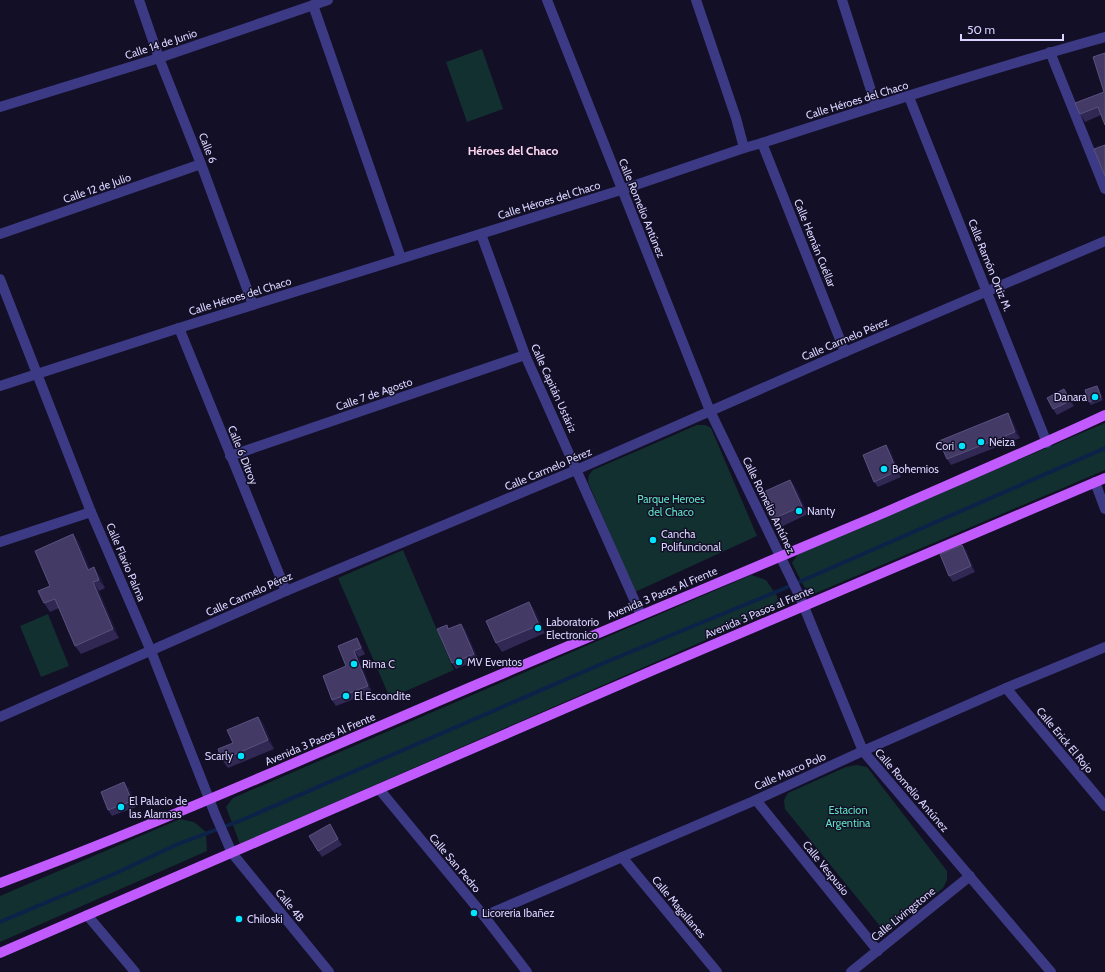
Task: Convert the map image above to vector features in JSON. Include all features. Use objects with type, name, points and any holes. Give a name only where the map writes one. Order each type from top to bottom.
[{"type":"main road","points":[[780,557],[1047,442],[1105,415]]},
{"type":"main road","name":"Avenida 3 Pasos al Frente","points":[[378,789],[802,602],[1105,478]]},
{"type":"main road","name":"Avenida 3 Pasos Al Frente","points":[[0,883],[86,850],[210,799],[401,716],[780,557]]},
{"type":"main road","points":[[0,953],[378,789]]},
{"type":"street","name":"Calle 6","points":[[139,0],[159,58],[202,164],[253,305]]},
{"type":"street","name":"Calle 14 de Junio","points":[[0,108],[159,58],[328,0]]},
{"type":"street","name":"Calle Romelio Antúnez","points":[[547,0],[621,190],[710,411],[802,602],[863,751],[1051,972]]},
{"type":"street","points":[[696,0],[736,118],[744,148]]},
{"type":"street","points":[[842,0],[876,106]]},
{"type":"street","points":[[313,5],[402,258]]},
{"type":"street","name":"Calle Héroes del Chaco","points":[[0,386],[179,328],[621,190],[744,148],[876,106],[1050,52],[1105,37]]},
{"type":"street","points":[[1050,52],[1105,189]]},
{"type":"street","name":"Calle Ramón Ortiz M.","points":[[909,97],[988,291],[1047,442]]},
{"type":"street","name":"Calle Hernán Cuéllar","points":[[762,143],[845,352]]},
{"type":"street","name":"Calle 12 de Julio","points":[[0,234],[202,164]]},
{"type":"street","name":"Calle Capitán Ustáriz","points":[[481,234],[525,356],[641,615]]},
{"type":"street","name":"Calle Carmelo Pérez","points":[[0,718],[286,591],[576,470],[845,352],[1105,242]]},
{"type":"street","name":"Calle Flavio Palma","points":[[0,279],[91,512],[151,651],[215,814],[232,853]]},
{"type":"street","name":"Calle 6 Ditroy","points":[[179,328],[286,591]]},
{"type":"street","name":"Calle 7 de Agosto","points":[[230,456],[525,356]]},
{"type":"street","points":[[1095,482],[1105,509]]},
{"type":"street","points":[[0,542],[91,512]]},
{"type":"street","name":"Calle Marco Polo","points":[[484,916],[756,800],[1006,688],[1105,647]]},
{"type":"street","name":"Calle Erick El Rojo","points":[[1006,688],[1105,806]]},
{"type":"street","name":"Calle San Pedro","points":[[378,789],[484,916],[527,972]]},
{"type":"street","name":"Calle Vespusio","points":[[756,800],[878,950]]},
{"type":"street","name":"Calle 4B","points":[[232,853],[329,972]]},
{"type":"street","name":"Calle Magallanes","points":[[622,857],[717,972]]},
{"type":"street","name":"Calle Livingstone","points":[[851,972],[970,876]]},
{"type":"street","points":[[87,915],[135,972]]},
{"type":"green space","points":[[482,49],[503,109],[467,122],[446,62]]},
{"type":"green space","points":[[1105,423],[1105,470],[809,596],[792,563],[798,554]]},
{"type":"green space","name":"Parque Heroes del Chaco","points":[[697,425],[705,425],[711,428],[757,536],[635,592],[588,482],[589,475],[593,470]]},
{"type":"green space","points":[[403,550],[454,670],[390,698],[338,578]]},
{"type":"green space","points":[[751,575],[766,580],[777,596],[779,608],[240,844],[226,807],[233,798]]},
{"type":"green space","points":[[48,614],[69,666],[41,677],[20,626]]},
{"type":"green space","name":"Estacion Argentina","points":[[857,765],[867,767],[947,871],[947,880],[943,888],[896,926],[888,928],[880,926],[785,809],[784,800],[788,793],[846,767]]},
{"type":"green space","points":[[180,819],[194,822],[206,832],[207,851],[0,942],[0,896]]},
{"type":"building","points":[[1105,53],[1105,125],[1098,107],[1080,114],[1075,103],[1104,92],[1093,57]]},
{"type":"building","points":[[1105,145],[1105,176],[1094,149]]},
{"type":"building","name":"Danara","points":[[1097,386],[1101,397],[1089,402],[1085,390]]},
{"type":"building","points":[[1064,389],[1070,401],[1053,409],[1047,398]]},
{"type":"building","points":[[1008,413],[1015,432],[947,459],[939,441]]},
{"type":"building","name":"Bohemios","points":[[886,445],[897,471],[874,482],[863,455]]},
{"type":"building","points":[[790,480],[802,506],[775,518],[769,516],[759,494]]},
{"type":"building","points":[[73,534],[88,570],[94,567],[99,580],[93,582],[113,629],[75,646],[55,599],[44,603],[38,591],[50,586],[35,551]]},
{"type":"building","points":[[962,545],[971,566],[949,576],[940,554]]},
{"type":"building","points":[[529,602],[539,625],[496,643],[486,621]]},
{"type":"building","points":[[461,624],[474,654],[452,663],[437,629],[447,625],[448,629]]},
{"type":"building","points":[[357,638],[361,648],[354,651],[368,686],[332,700],[323,676],[346,666],[338,646]]},
{"type":"building","points":[[258,717],[268,740],[222,760],[218,749],[233,743],[227,730]]},
{"type":"building","points":[[124,782],[132,801],[108,810],[101,792]]},
{"type":"building","points":[[330,824],[338,839],[318,851],[309,836]]},
{"type":"waterway","points":[[0,922],[114,874],[178,844],[242,820],[606,662],[783,589],[1105,448]]},
{"type":"place","name":"Danara","points":[[1095,397]]},
{"type":"place","name":"Neiza","points":[[981,442]]},
{"type":"place","name":"Cori","points":[[962,446]]},
{"type":"place","name":"Bohemios","points":[[884,469]]},
{"type":"place","name":"Nanty","points":[[799,511]]},
{"type":"place","name":"Cancha Polifuncional","points":[[653,540]]},
{"type":"place","name":"Laboratorio Electronico","points":[[538,628]]},
{"type":"place","name":"MV Eventos","points":[[459,662]]},
{"type":"place","name":"Rima C","points":[[354,664]]},
{"type":"place","name":"El Escondite","points":[[346,696]]},
{"type":"place","name":"Scarly","points":[[241,756]]},
{"type":"place","name":"El Palacio de las Alarmas","points":[[121,807]]},
{"type":"place","name":"Licoreria Ibañez","points":[[474,913]]},
{"type":"place","name":"Chiloski","points":[[239,919]]},
{"type":"district","name":"Héroes del Chaco","points":[[513,151]]}]
